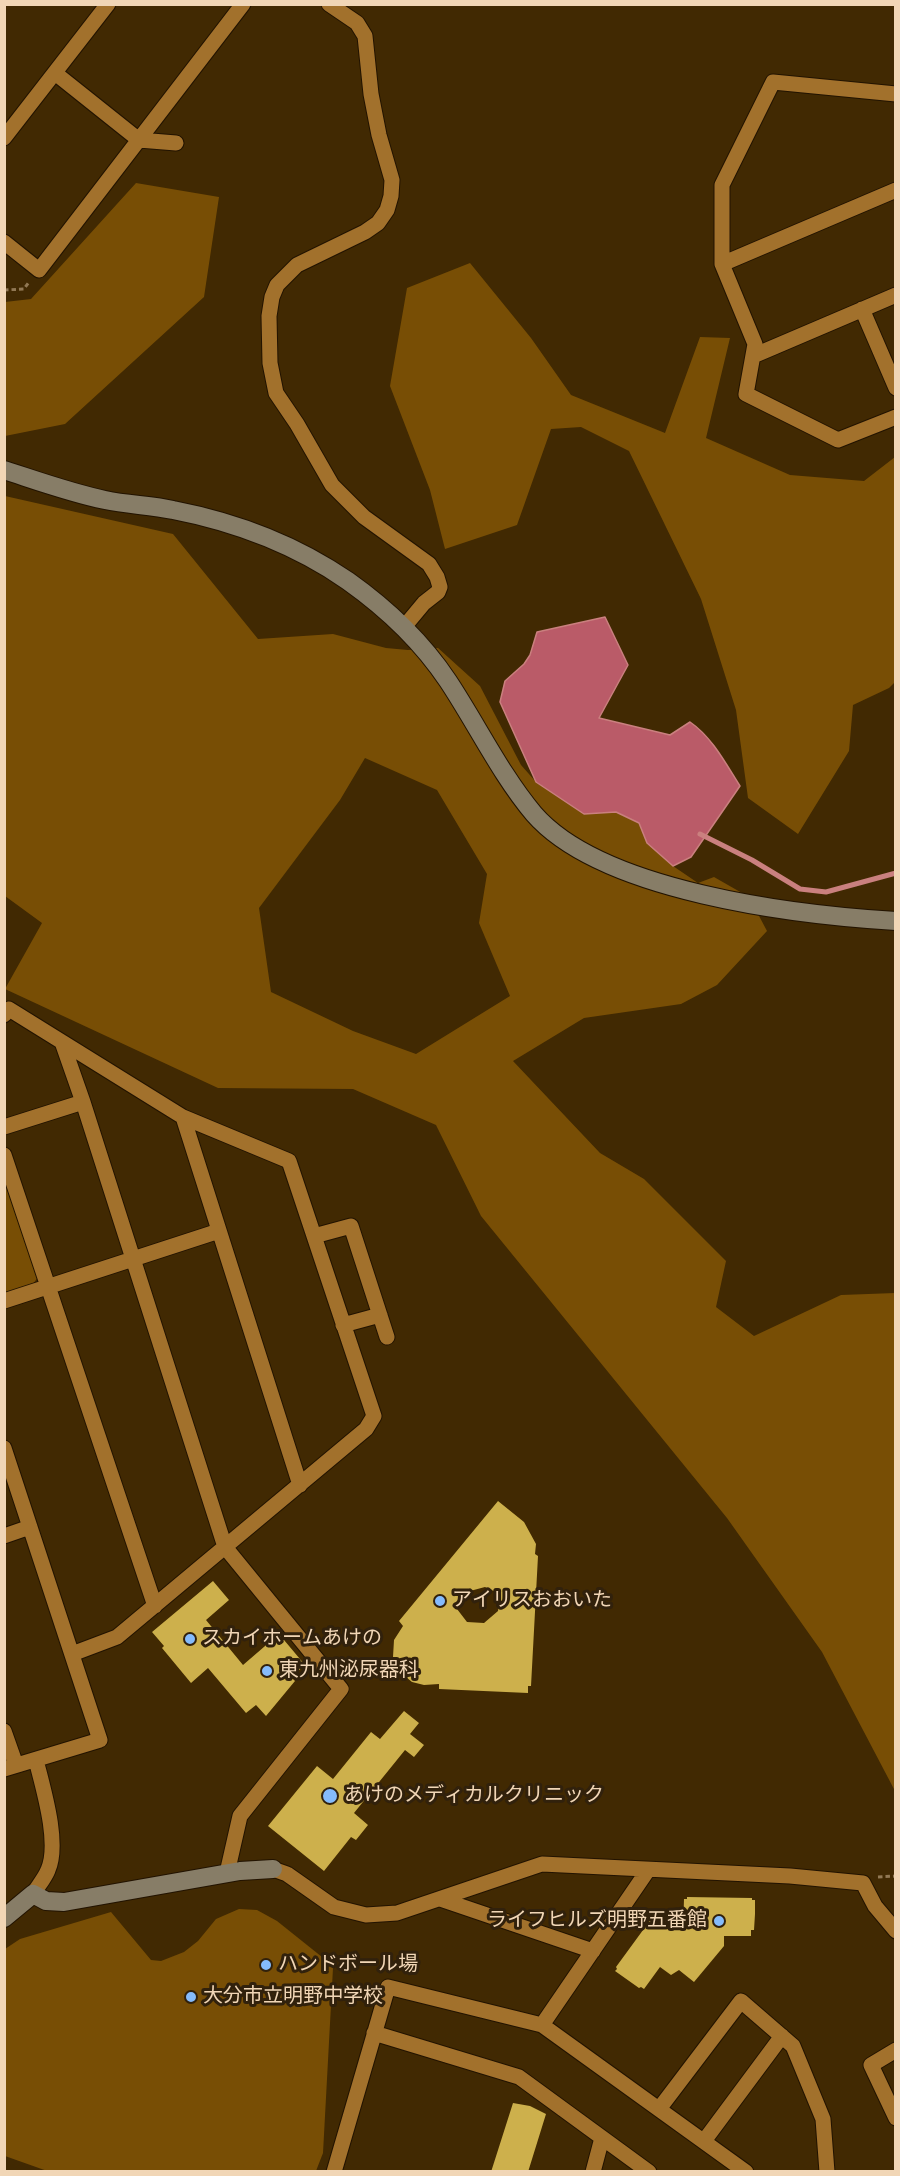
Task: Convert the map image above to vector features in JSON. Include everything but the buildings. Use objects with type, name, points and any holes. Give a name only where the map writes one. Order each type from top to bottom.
[{"type":"street","points":[[4,138],[108,4]]},
{"type":"street","points":[[4,242],[39,270],[243,4]]},
{"type":"street","points":[[329,4],[357,23],[365,36],[371,94],[379,135],[392,180],[391,196],[387,210],[378,223],[365,232],[297,265],[277,285],[272,297],[269,316],[270,363],[276,393],[297,424],[332,485],[364,517],[429,564],[437,577],[440,587],[438,592],[424,603],[404,627]]},
{"type":"street","points":[[55,73],[139,140],[176,143]]},
{"type":"street","points":[[896,94],[773,82],[722,185],[722,264],[755,344],[747,394],[838,440],[896,417]]},
{"type":"street","points":[[722,264],[896,190]]},
{"type":"street","points":[[753,356],[896,295]]},
{"type":"street","points":[[862,309],[896,388]]},
{"type":"street","points":[[4,470],[107,501],[172,509],[220,520],[277,541],[348,581],[404,627],[447,679],[519,794],[535,815],[576,849],[600,861],[643,877],[720,898],[804,913],[896,921]]},
{"type":"street","points":[[4,1016],[9,1009],[183,1117],[289,1161],[374,1416],[366,1429],[117,1637],[72,1654]]},
{"type":"street","points":[[62,1042],[225,1547],[340,1689],[240,1816],[226,1873]]},
{"type":"street","points":[[4,1127],[83,1102]]},
{"type":"street","points":[[183,1117],[300,1485]]},
{"type":"street","points":[[4,1155],[155,1606]]},
{"type":"street","points":[[314,1236],[351,1226],[387,1337]]},
{"type":"street","points":[[4,1300],[219,1231]]},
{"type":"street","points":[[343,1325],[380,1315]]},
{"type":"street","points":[[4,1448],[100,1740],[10,1767],[4,1731]]},
{"type":"street","points":[[4,1536],[30,1527]]},
{"type":"street","points":[[4,1918],[33,1894],[48,1870],[51,1858],[51,1825],[36,1760]]},
{"type":"street","points":[[33,1894],[46,1901],[64,1902],[226,1873],[273,1869],[287,1874],[334,1907],[366,1915],[397,1913],[542,1864],[790,1876],[862,1882],[875,1906],[896,1931]]},
{"type":"street","points":[[542,2025],[648,1870]]},
{"type":"street","points":[[440,1899],[593,1951]]},
{"type":"street","points":[[334,2172],[388,1987],[542,2025],[746,2172]]},
{"type":"street","points":[[659,2109],[741,2001],[793,2046],[823,2119],[827,2172]]},
{"type":"street","points":[[374,2033],[519,2078],[649,2172]]},
{"type":"street","points":[[704,2141],[782,2036]]},
{"type":"street","points":[[896,2050],[871,2065],[896,2118]]},
{"type":"street","points":[[592,2172],[602,2138]]},
{"type":"path","points":[[4,290],[24,289],[39,270]]},
{"type":"shaded area","points":[[136,183],[219,197],[204,297],[65,424],[5,436],[5,302],[31,299]]},
{"type":"shaded area","points":[[470,263],[531,338],[571,395],[665,433],[700,337],[730,338],[706,438],[790,475],[864,481],[895,457],[895,682],[889,688],[853,705],[849,751],[798,834],[748,798],[736,710],[701,599],[629,451],[581,427],[551,429],[517,525],[445,549],[430,490],[390,386],[407,288]]},
{"type":"shaded area","points":[[5,496],[173,534],[258,639],[333,634],[386,648],[408,650],[438,648],[480,686],[521,765],[536,782],[584,814],[616,812],[639,823],[647,843],[673,866],[698,883],[714,877],[749,897],[767,931],[717,985],[681,1004],[584,1018],[513,1061],[600,1153],[644,1179],[726,1261],[716,1307],[754,1336],[841,1295],[895,1293],[895,1791],[822,1652],[727,1518],[481,1216],[436,1125],[353,1089],[218,1088],[5,989],[42,923],[5,896]],"holes":[[[365,758],[437,790],[487,874],[479,923],[510,996],[416,1054],[353,1031],[271,992],[259,908],[340,800]]]},
{"type":"shaded area","points":[[605,617],[628,665],[599,718],[670,735],[690,722],[712,743],[740,786],[691,857],[673,866],[647,843],[639,823],[616,812],[584,814],[536,782],[500,702],[505,681],[524,664],[530,655],[537,632]]},
{"type":"shaded area","points":[[4,1177],[38,1277],[33,1284],[4,1294]]},
{"type":"shaded area","name":"大分市立明野中学校","points":[[239,1909],[257,1910],[277,1921],[333,1968],[323,2153],[316,2171],[50,2172],[5,2156],[5,1949],[20,1939],[111,1912],[151,1960],[161,1961],[184,1952],[198,1941],[216,1919]]},
{"type":"waterway","points":[[700,834],[752,860],[800,889],[826,892],[896,873]]},
{"type":"place","name":"アイリスおおいた","points":[[440,1601]]},
{"type":"place","name":"スカイホームあけの","points":[[190,1639]]},
{"type":"place","name":"東九州泌尿器科","points":[[267,1671]]},
{"type":"place","name":"あけのメディカルクリニック","points":[[330,1796]]},
{"type":"place","name":"ライフヒルズ明野五番館","points":[[719,1921]]},
{"type":"place","name":"ハンドボール場","points":[[266,1965]]},
{"type":"place","name":"大分市立明野中学校","points":[[191,1997]]}]
